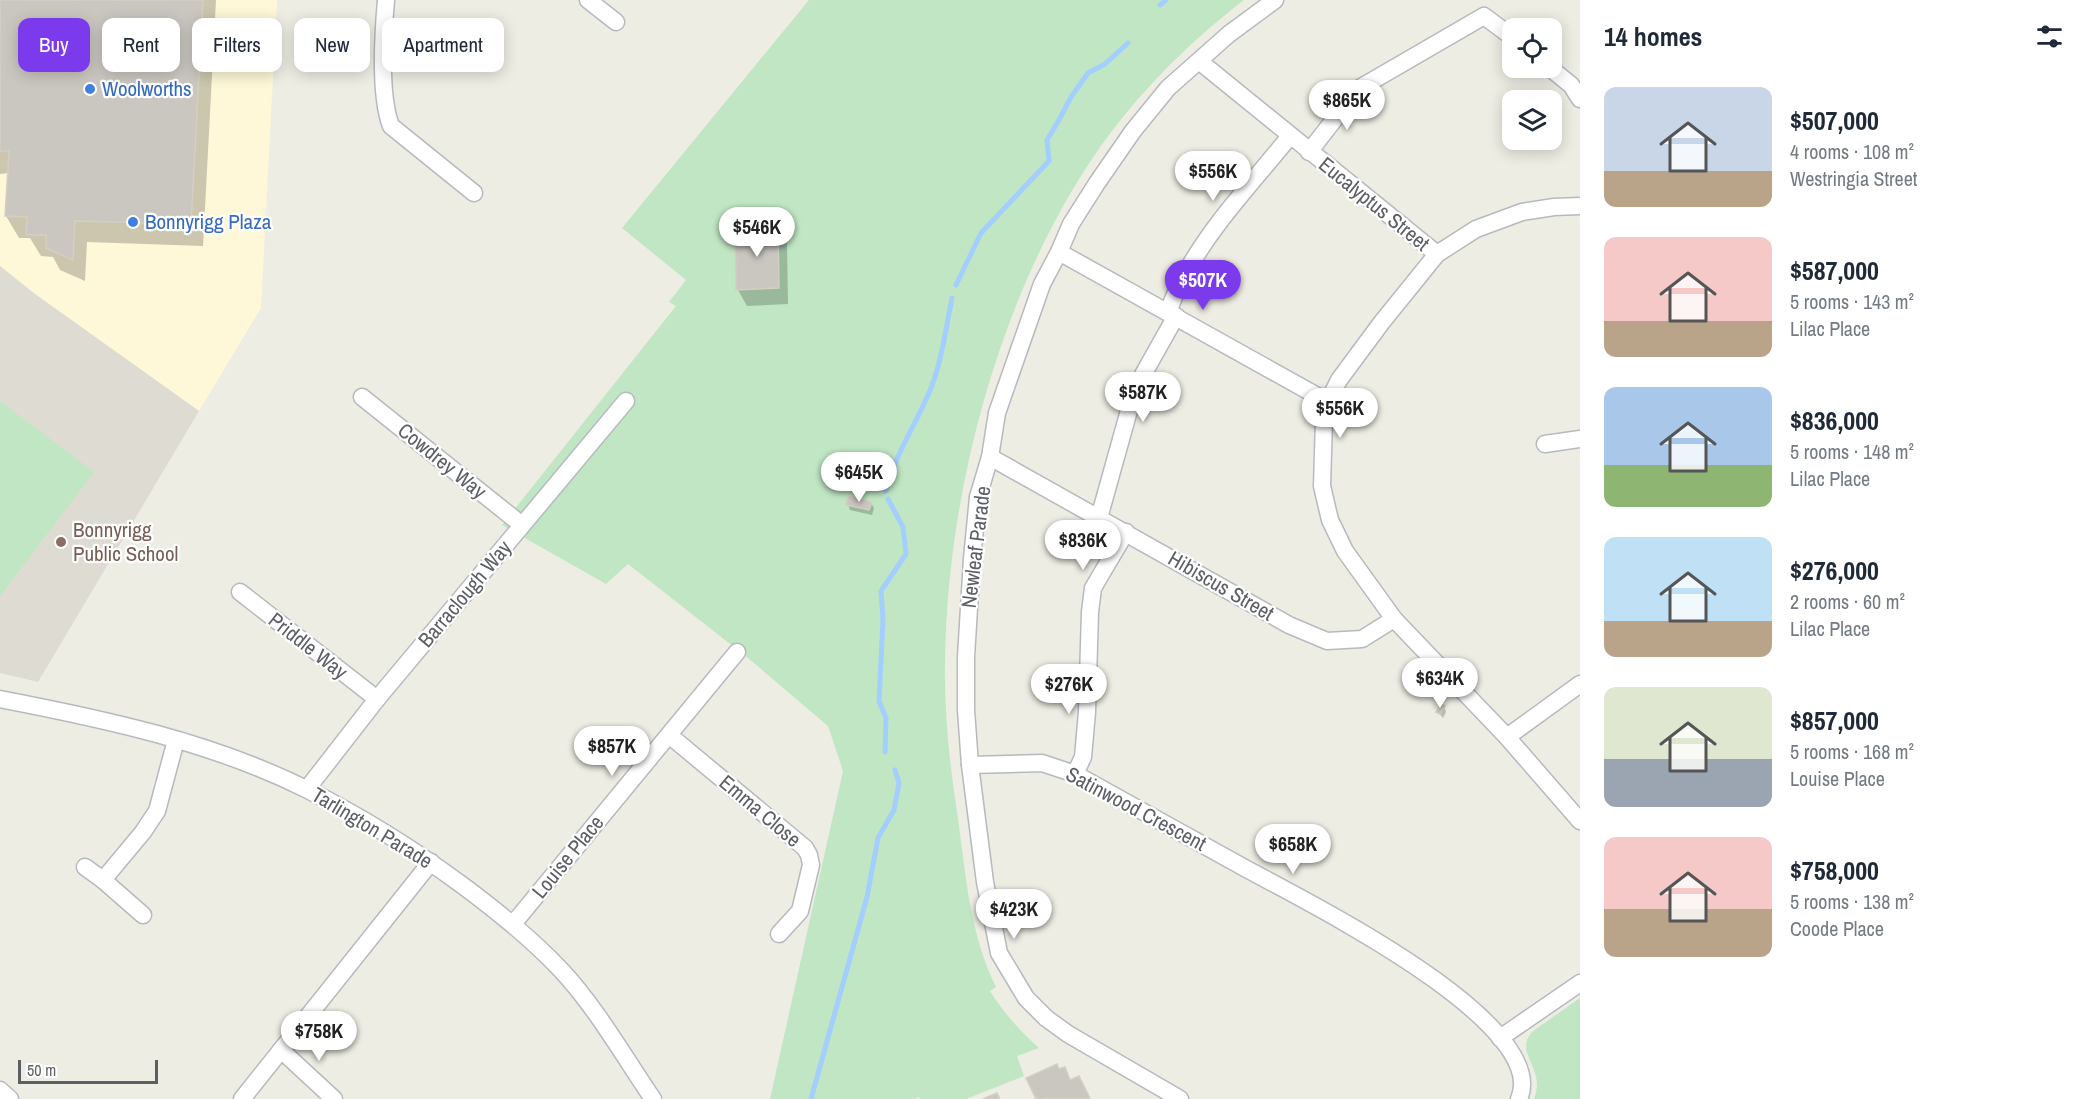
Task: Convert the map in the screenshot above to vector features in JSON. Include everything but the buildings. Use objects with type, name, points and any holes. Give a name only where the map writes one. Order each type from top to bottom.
[{"type":"street","points":[[386,0],[385,111],[392,126],[474,193]]},
{"type":"street","points":[[588,0],[616,22]]},
{"type":"street","name":"Newleaf Parade","points":[[1180,1099],[1068,1034],[1039,1011],[1016,984],[999,953],[976,824],[970,765],[966,711],[969,600],[978,497],[990,457],[997,413],[1042,284],[1075,218],[1133,131],[1168,88],[1235,29],[1275,0]]},
{"type":"street","points":[[1309,152],[1358,90],[1484,16],[1502,30]]},
{"type":"street","name":"Eucalyptus Street","points":[[1199,61],[1437,254]]},
{"type":"street","points":[[1562,78],[1571,85],[1580,99]]},
{"type":"street","points":[[1099,518],[1135,389],[1172,314],[1183,278],[1212,233],[1242,193],[1290,136]]},
{"type":"street","points":[[1580,206],[1522,212],[1476,229],[1437,254],[1339,380],[1328,402],[1324,420],[1322,486],[1330,520],[1345,551],[1394,619],[1507,737],[1580,821]]},
{"type":"street","points":[[1059,252],[1328,402]]},
{"type":"street","name":"Cowdrey Way","points":[[362,397],[522,525]]},
{"type":"street","name":"Barraclough Way","points":[[307,789],[377,699],[626,401]]},
{"type":"street","points":[[1545,444],[1580,439]]},
{"type":"street","name":"Hibiscus Street","points":[[990,457],[1289,625],[1327,641],[1362,639],[1394,619]]},
{"type":"street","points":[[1075,774],[1083,757],[1090,600],[1093,588],[1126,532]]},
{"type":"street","name":"Priddle Way","points":[[240,592],[377,699]]},
{"type":"street","name":"Louise Place","points":[[513,924],[737,652]]},
{"type":"street","points":[[1507,737],[1580,684]]},
{"type":"street","name":"Tarlington Parade","points":[[0,699],[176,740],[259,768],[307,789],[382,830],[431,862],[513,924],[562,971],[590,1007],[653,1099]]},
{"type":"street","name":"Emma Close","points":[[669,735],[805,848],[810,855],[811,865],[800,911],[779,934]]},
{"type":"street","points":[[103,880],[158,811],[176,740]]},
{"type":"street","name":"Satinwood Crescent","points":[[970,765],[1042,763],[1075,774],[1390,948],[1446,988],[1500,1038],[1516,1060],[1523,1078],[1523,1089],[1519,1099]]},
{"type":"street","points":[[242,1099],[431,862]]},
{"type":"street","points":[[85,867],[142,915]]},
{"type":"street","points":[[1500,1038],[1580,983]]},
{"type":"street","points":[[281,1050],[334,1099]]},
{"type":"street","points":[[0,1090],[10,1099]]},
{"type":"shaded area","name":"Bonnyrigg Plaza","points":[[0,0],[277,0],[276,18],[192,18],[192,72],[273,72],[261,308],[199,411],[35,294],[0,266]]},
{"type":"shaded area","name":"Bonnyrigg Public School","points":[[0,266],[35,294],[199,411],[38,682],[0,673]]},
{"type":"green space","points":[[809,0],[1244,0],[1202,34],[1144,92],[1094,156],[1060,211],[1031,270],[1006,333],[985,398],[968,464],[956,531],[948,597],[945,701],[952,780],[970,904],[980,946],[996,987],[990,991],[1012,1021],[1039,1048],[1017,1056],[1024,1076],[966,1099],[920,1099],[919,1097],[914,1099],[770,1099],[843,771],[828,726],[748,658],[628,564],[606,584],[502,525],[676,306],[669,302],[686,280],[622,228]]},
{"type":"green space","points":[[0,401],[94,472],[0,596]]},
{"type":"green space","points":[[1580,998],[1580,1099],[1534,1099],[1537,1088],[1536,1078],[1526,1047],[1528,1039],[1533,1031]]},
{"type":"waterway","points":[[1160,5],[1166,0]]},
{"type":"waterway","points":[[956,285],[981,233],[1049,161],[1047,140],[1071,97],[1088,73],[1105,64],[1128,43]]},
{"type":"waterway","points":[[886,491],[895,464],[935,377],[952,298]]},
{"type":"waterway","points":[[885,752],[886,718],[879,701],[883,619],[881,591],[906,554],[903,527],[888,499]]},
{"type":"waterway","points":[[811,1099],[867,897],[878,838],[894,810],[899,783],[895,770]]},
{"type":"place","name":"Woolworths","points":[[90,89]]},
{"type":"place","name":"Bonnyrigg Plaza","points":[[133,222]]},
{"type":"place","name":"Bonnyrigg Public School","points":[[61,542]]}]
